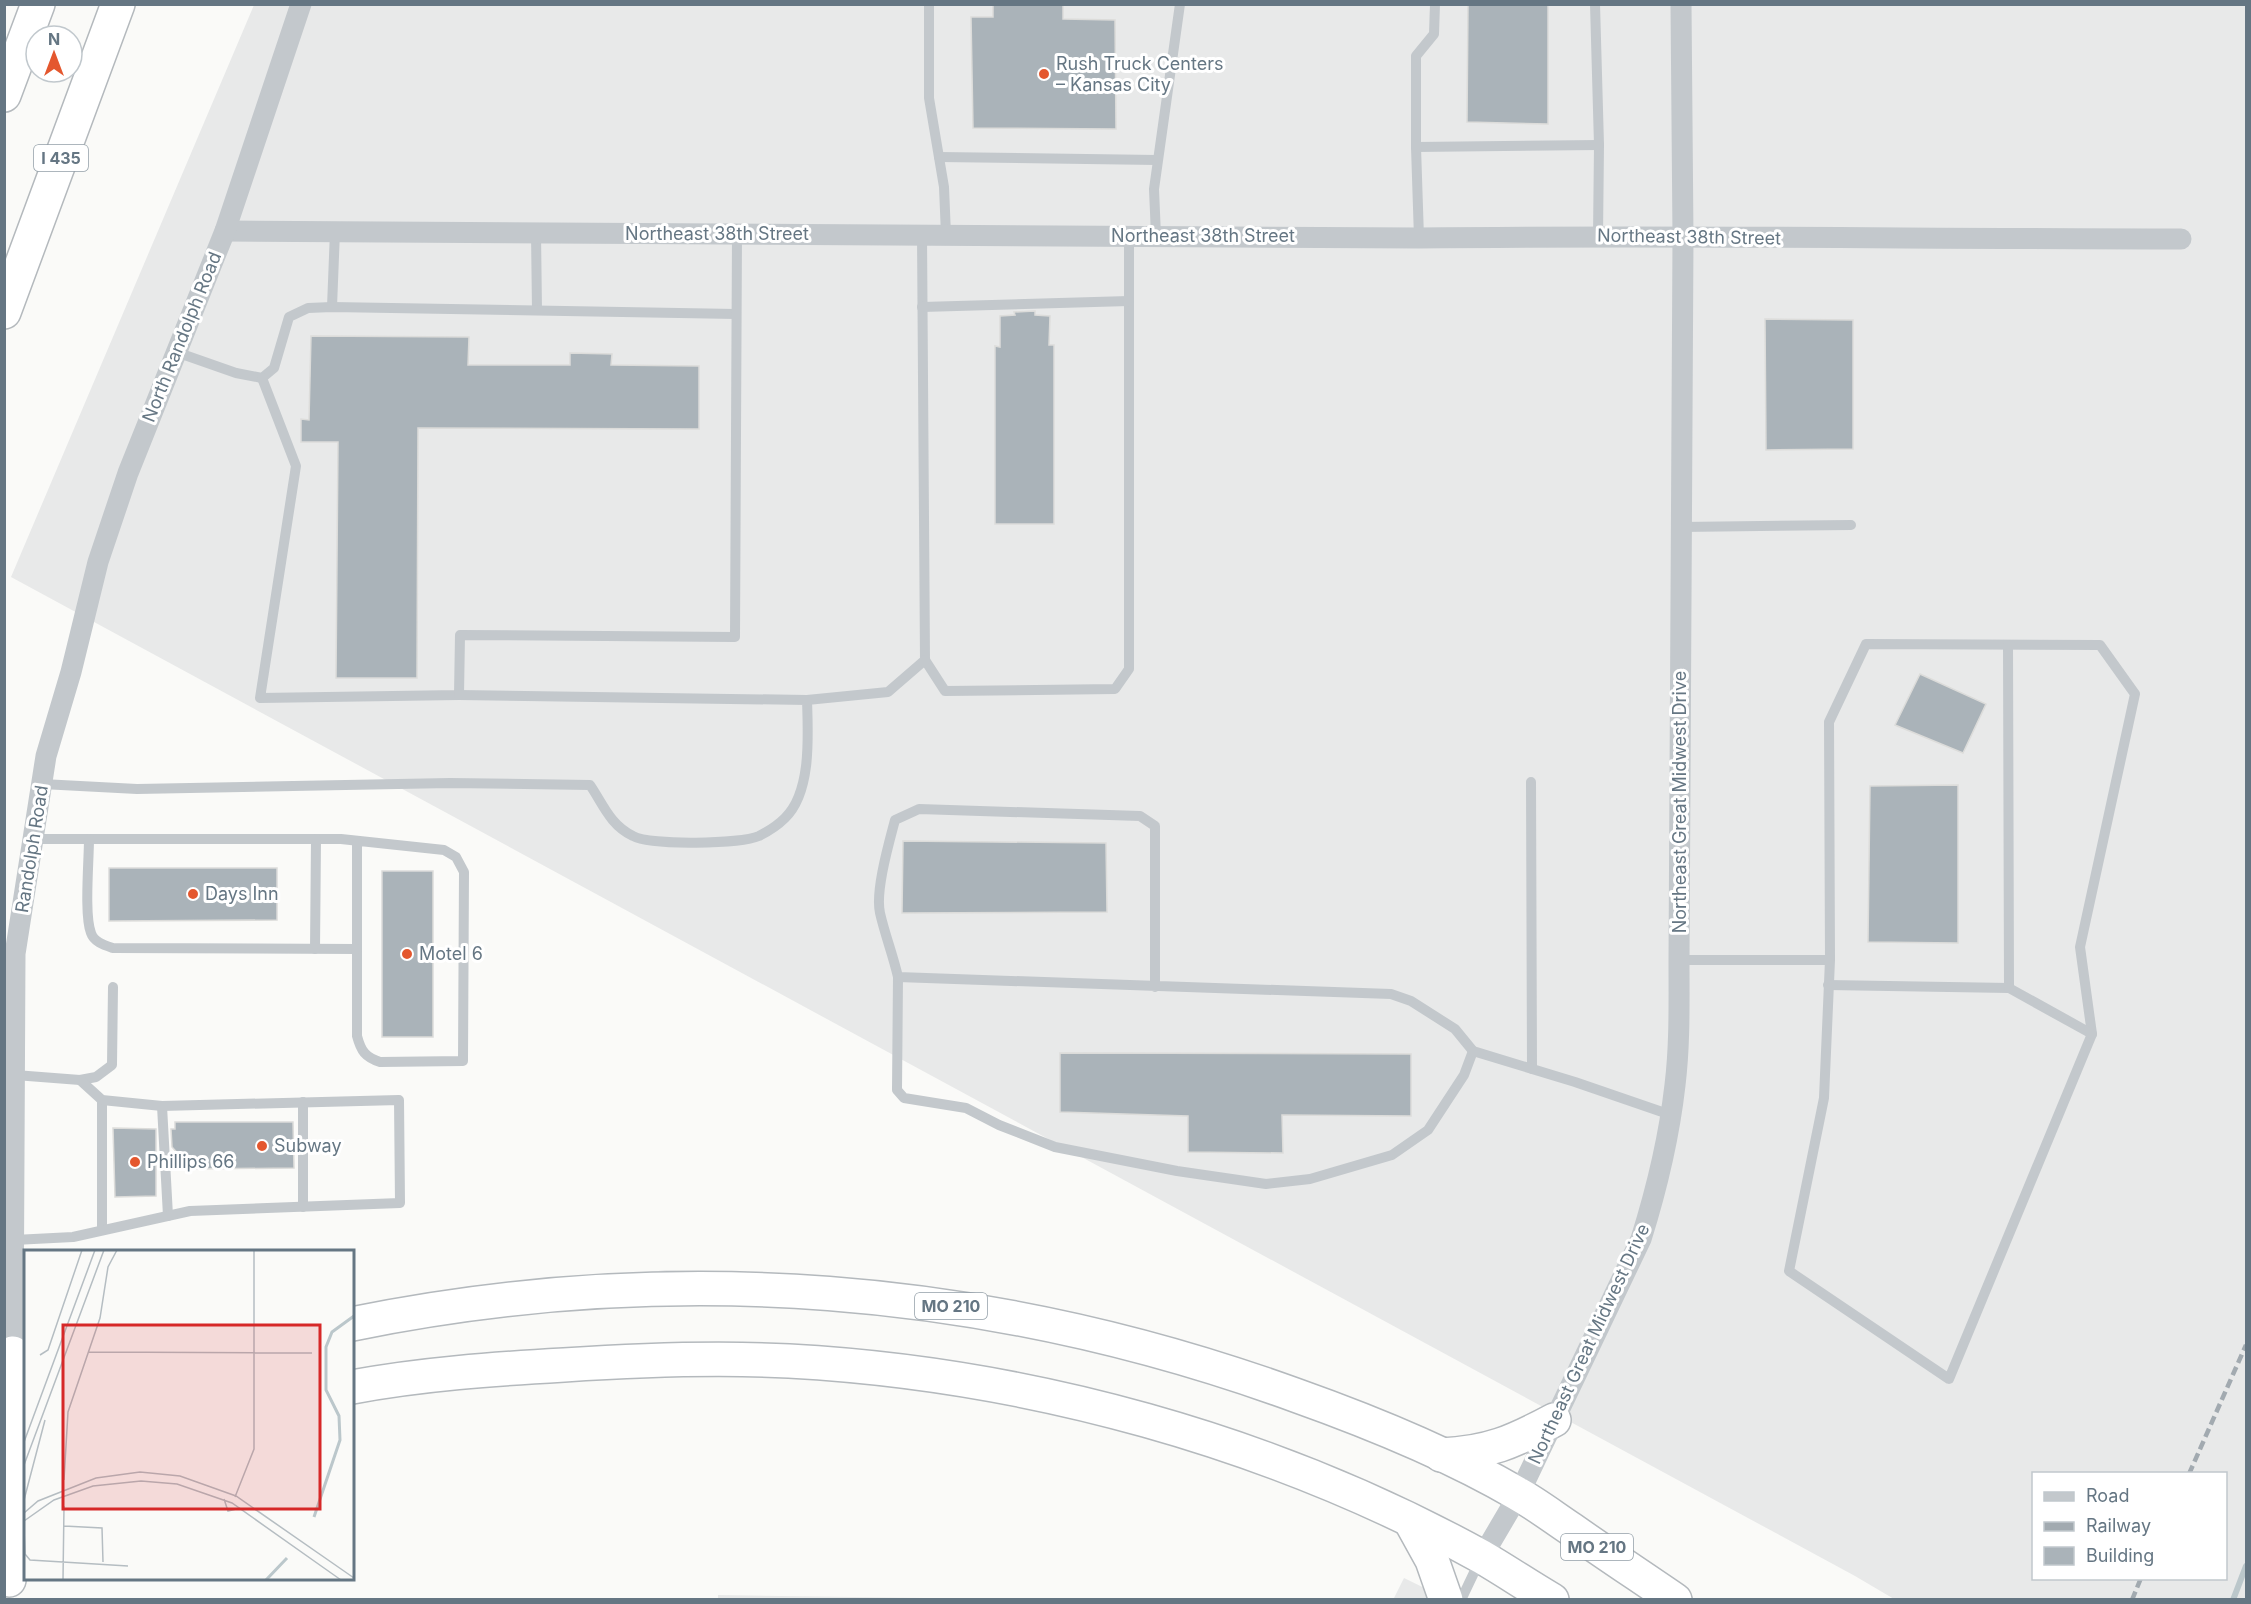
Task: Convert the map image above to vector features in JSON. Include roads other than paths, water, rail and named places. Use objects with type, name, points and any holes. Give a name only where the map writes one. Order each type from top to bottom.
[{"type":"highway","points":[[4,95],[38,4]]},
{"type":"highway","name":"I 435","points":[[4,312],[118,4]]},
{"type":"highway","name":"MO 210","points":[[354,1324],[502,1299],[610,1290],[714,1288],[785,1290],[927,1303],[1030,1320],[1168,1353],[1336,1409],[1441,1455],[1519,1494],[1675,1599]]},
{"type":"highway","points":[[354,1387],[464,1373],[613,1361],[682,1359],[789,1361],[966,1380],[1103,1409],[1204,1438],[1302,1474],[1412,1522],[1482,1557],[1552,1599]]},
{"type":"highway","points":[[8,1585],[8,1518],[18,1413],[14,1366]]},
{"type":"highway","points":[[1441,1455],[1471,1454],[1515,1441],[1554,1420]]},
{"type":"highway","points":[[1412,1522],[1432,1560],[1446,1599]]},
{"type":"highway","points":[[8,1585],[24,1537]]},
{"type":"street","name":"North Randolph Road","points":[[71,672],[98,562],[128,473],[225,231],[302,4]]},
{"type":"street","name":"Northeast Great Midwest Drive","points":[[1482,1557],[1519,1494],[1641,1239],[1654,1196],[1671,1115],[1678,1039],[1679,960],[1683,238],[1681,4]]},
{"type":"street","name":"Northeast 38th Street","points":[[225,231],[1419,238],[1598,236],[2181,239]]},
{"type":"street","name":"Randolph Road","points":[[14,1366],[15,954],[46,756],[71,672]]},
{"type":"lane","points":[[929,4],[929,98],[944,187],[946,235]]},
{"type":"lane","points":[[1156,236],[1154,189],[1157,160],[1180,4]]},
{"type":"lane","points":[[1419,238],[1416,57],[1434,34],[1435,4]]},
{"type":"lane","points":[[1595,4],[1599,145],[1598,236]]},
{"type":"lane","points":[[1416,147],[1599,145]]},
{"type":"lane","points":[[939,157],[1157,160]]},
{"type":"lane","points":[[332,307],[335,231]]},
{"type":"lane","points":[[536,233],[537,310]]},
{"type":"lane","points":[[459,695],[460,635],[735,637],[737,234]]},
{"type":"lane","points":[[922,235],[925,660],[945,691],[1115,689],[1129,669],[1129,236]]},
{"type":"lane","points":[[922,307],[1129,301]]},
{"type":"lane","points":[[262,378],[274,368],[289,317],[308,308],[736,314]]},
{"type":"lane","points":[[176,352],[236,373],[262,378]]},
{"type":"lane","points":[[262,378],[296,466],[260,698],[459,695],[807,700],[888,692],[925,660]]},
{"type":"lane","points":[[1681,527],[1851,525]]},
{"type":"lane","points":[[1866,644],[2100,645],[2135,694],[2080,947],[2092,1034],[1949,1379],[1789,1271],[1824,1098],[1830,960],[1829,722],[1866,644]]},
{"type":"lane","points":[[2008,645],[2009,988]]},
{"type":"lane","points":[[42,784],[137,789],[450,783],[590,785],[616,826],[634,838],[659,841],[732,842],[758,836],[786,818],[799,794],[808,759],[807,700]]},
{"type":"lane","points":[[1531,782],[1532,1069]]},
{"type":"lane","points":[[1155,987],[1155,826],[1140,816],[920,809],[896,820],[884,863],[879,911],[898,977],[897,1090],[904,1098],[966,1108],[1027,1138],[1055,1147],[1177,1171],[1266,1184],[1310,1179],[1392,1155],[1428,1130],[1464,1076],[1473,1051]]},
{"type":"lane","points":[[33,839],[316,839],[357,841],[444,850],[456,857],[464,872],[463,1061],[380,1062],[360,1050],[357,1036],[357,841]]},
{"type":"lane","points":[[89,839],[88,919],[91,935],[100,944],[113,948],[357,949]]},
{"type":"lane","points":[[315,949],[316,839]]},
{"type":"lane","points":[[1679,960],[1830,960]]},
{"type":"lane","points":[[898,977],[1391,994],[1411,1001],[1455,1029],[1473,1051],[1671,1115]]},
{"type":"lane","points":[[1828,985],[2009,988],[2092,1034]]},
{"type":"lane","points":[[15,1075],[80,1080],[96,1077],[112,1065],[113,987]]},
{"type":"lane","points":[[14,1240],[73,1237],[190,1211],[400,1203],[399,1100],[162,1106],[102,1100],[80,1080]]},
{"type":"lane","points":[[102,1100],[102,1230]]},
{"type":"lane","points":[[303,1102],[303,1207]]},
{"type":"lane","points":[[162,1106],[168,1216]]},
{"type":"lane","points":[[1461,1599],[1482,1557]]},
{"type":"waterway","points":[[2233,1600],[2246,1566]]},
{"type":"railway","points":[[2190,1472],[2246,1345]]},
{"type":"railway","points":[[2132,1600],[2140,1580]]},
{"type":"place","name":"Rush Truck Centers – Kansas City","points":[[1044,74]]},
{"type":"place","name":"Days Inn","points":[[193,894]]},
{"type":"place","name":"Motel 6","points":[[407,954]]},
{"type":"place","name":"Subway","points":[[262,1146]]},
{"type":"place","name":"Phillips 66","points":[[135,1162]]}]
